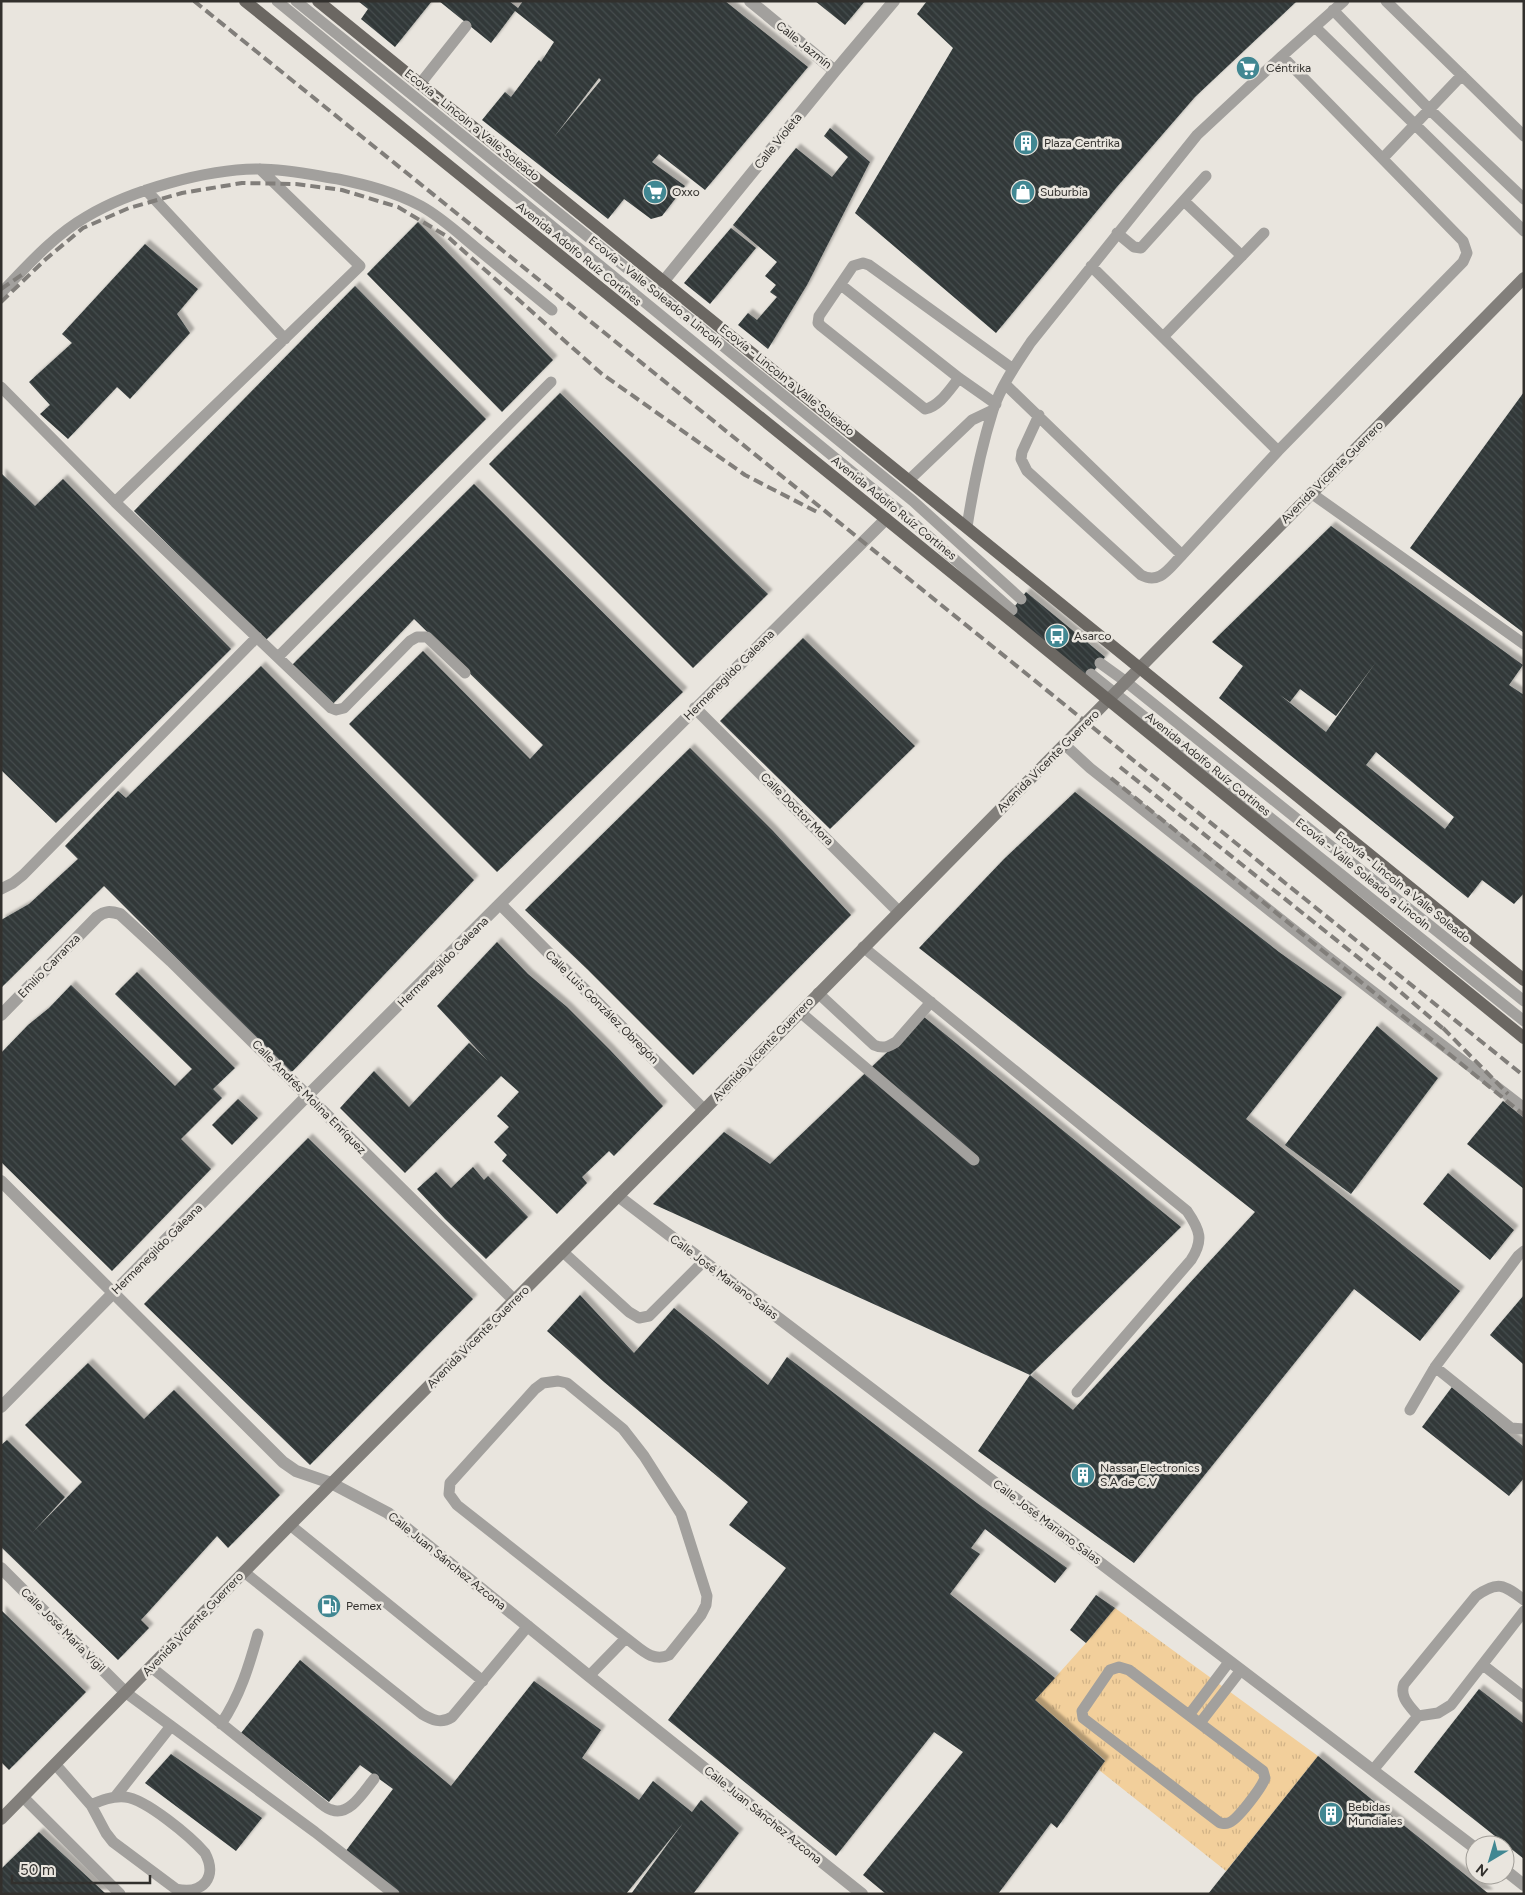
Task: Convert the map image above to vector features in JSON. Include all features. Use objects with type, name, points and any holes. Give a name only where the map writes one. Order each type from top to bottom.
[{"type":"main road","name":"Avenida Adolfo Ruíz Cortines","points":[[245,1],[886,519],[1112,696],[1524,1038]]},
{"type":"main road","points":[[318,1],[1524,980]]},
{"type":"main road","name":"Avenida Vicente Guerrero","points":[[1,1819],[290,1525],[704,1110],[898,911],[1524,278]]},
{"type":"street","name":"Calle Jazmín","points":[[750,1],[835,70]]},
{"type":"street","name":"Calle Violeta","points":[[663,282],[835,70],[894,1]]},
{"type":"street","name":"Hermenegildo Galeana","points":[[1,1407],[308,1095],[886,519]]},
{"type":"street","name":"Calle Doctor Mora","points":[[695,708],[898,911]]},
{"type":"street","name":"Calle Luis González Obregón","points":[[501,904],[704,1110]]},
{"type":"street","name":"Calle Andrés Molina Enríquez","points":[[97,917],[104,912],[120,914],[171,961],[308,1095],[514,1300]]},
{"type":"street","name":"Emilio Carranza","points":[[1,1015],[97,917]]},
{"type":"street","name":"Calle Juan Sánchez Azcona","points":[[1,1181],[283,1462],[296,1471],[332,1483],[388,1513],[862,1894]]},
{"type":"street","name":"Calle José Mariano Salas","points":[[618,1196],[1465,1840]]},
{"type":"street","name":"Calle José María Vigil","points":[[1,1568],[126,1692]]},
{"type":"lane","name":"Ecovía - Valle Soleado a Lincoln","points":[[277,1],[894,505],[1012,610]]},
{"type":"lane","name":"Ecovía - Lincoln a Valle Soleado","points":[[296,1],[913,501],[1021,599]]},
{"type":"lane","points":[[967,527],[975,477],[995,407],[1013,369],[1030,342],[1197,135],[1344,1]]},
{"type":"lane","points":[[1386,1],[1524,136]]},
{"type":"lane","points":[[1333,10],[1429,109],[1524,199]]},
{"type":"lane","points":[[420,84],[466,26]]},
{"type":"lane","points":[[1315,27],[1524,231]]},
{"type":"lane","points":[[1039,415],[1022,452],[1021,459],[1027,471],[1141,575],[1150,579],[1156,578],[1162,575],[1182,555],[1278,450],[1412,315],[1466,257],[1466,248],[1462,241],[1282,56]]},
{"type":"lane","points":[[1383,158],[1462,75]]},
{"type":"lane","points":[[115,502],[360,266],[260,169]]},
{"type":"lane","points":[[1,293],[54,241],[85,218],[124,198],[146,190],[213,173],[260,169],[311,174],[371,186],[396,194],[422,206],[445,222],[552,310]]},
{"type":"lane","points":[[1117,233],[1134,247],[1140,248],[1206,176]]},
{"type":"lane","points":[[146,190],[285,339]]},
{"type":"lane","points":[[1184,200],[1242,256]]},
{"type":"lane","points":[[1163,338],[1264,232]]},
{"type":"lane","points":[[959,378],[935,405],[925,409],[818,323],[819,316],[853,266],[859,263],[869,265],[1013,369]]},
{"type":"lane","points":[[1090,266],[1278,450]]},
{"type":"lane","points":[[841,285],[995,407]]},
{"type":"lane","points":[[278,657],[551,382]]},
{"type":"lane","points":[[1005,384],[1182,555]]},
{"type":"lane","points":[[1,387],[115,502],[331,708],[336,710],[344,708],[410,641],[417,637],[427,637],[464,673]]},
{"type":"lane","points":[[910,480],[972,420],[995,407]]},
{"type":"lane","points":[[1311,494],[1524,644]]},
{"type":"lane","points":[[1,889],[14,883],[23,875],[256,636]]},
{"type":"lane","name":"Ecovía - Lincoln a Valle Soleado","points":[[1100,663],[1524,1001]]},
{"type":"lane","name":"Ecovía - Valle Soleado a Lincoln","points":[[1091,674],[1112,696],[1524,1021]]},
{"type":"lane","points":[[1064,744],[1098,774],[1327,956],[1524,1108]]},
{"type":"lane","points":[[863,947],[1187,1211],[1197,1225],[1200,1237],[1198,1249],[1191,1260],[1076,1392]]},
{"type":"lane","points":[[818,993],[874,1045],[881,1048],[889,1047],[896,1042],[931,1002]]},
{"type":"lane","points":[[800,1012],[974,1160]]},
{"type":"lane","points":[[1410,1410],[1435,1367],[1518,1256],[1524,1251]]},
{"type":"lane","points":[[563,1252],[629,1312],[639,1318],[647,1318],[704,1261]]},
{"type":"lane","points":[[1435,1367],[1511,1428],[1524,1429]]},
{"type":"lane","points":[[558,1381],[567,1383],[623,1429],[644,1456],[681,1514],[692,1545],[707,1596],[706,1605],[701,1615],[669,1655],[662,1658],[650,1656],[626,1638],[457,1505],[449,1494],[450,1483],[535,1388],[543,1383],[558,1381]]},
{"type":"lane","points":[[290,1525],[482,1681]]},
{"type":"lane","points":[[244,1572],[422,1714],[430,1719],[439,1721],[446,1720],[452,1716],[528,1626]]},
{"type":"lane","points":[[1418,1716],[1402,1693],[1404,1684],[1476,1596],[1495,1585],[1510,1590],[1524,1600]]},
{"type":"lane","points":[[1373,1770],[1418,1716],[1445,1710],[1483,1665],[1524,1611]]},
{"type":"lane","points":[[221,1724],[238,1697],[258,1634]]},
{"type":"lane","points":[[589,1676],[626,1638]]},
{"type":"lane","points":[[1189,1715],[1229,1662]]},
{"type":"lane","points":[[1483,1665],[1524,1697]]},
{"type":"lane","points":[[151,1667],[331,1810],[341,1811],[349,1808],[374,1779]]},
{"type":"lane","points":[[1119,1667],[1129,1670],[1189,1715],[1263,1771],[1266,1778],[1262,1786],[1229,1823],[1220,1823],[1105,1736],[1083,1718],[1082,1711],[1110,1670],[1119,1667]]},
{"type":"lane","points":[[1200,1723],[1241,1670]]},
{"type":"lane","points":[[126,1692],[316,1832],[394,1894]]},
{"type":"lane","points":[[115,1797],[172,1726]]},
{"type":"lane","points":[[55,1764],[91,1805],[113,1842],[176,1889],[185,1893],[198,1890],[205,1885],[209,1878],[210,1866],[205,1853],[144,1804],[133,1799],[115,1797],[91,1805]]},
{"type":"lane","points":[[23,1797],[120,1894]]},
{"type":"green space","points":[[1115,1608],[1318,1756],[1226,1871],[1099,1770],[1105,1760],[1035,1700]]},
{"type":"building","points":[[358,1],[432,1],[395,47],[361,19],[368,9]]},
{"type":"building","points":[[439,1],[509,1],[518,8],[523,1],[725,1],[808,67],[705,190],[659,154],[652,162],[685,186],[662,216],[651,219],[624,199],[608,219],[482,120],[505,92],[511,97],[539,60],[541,62],[554,42],[515,11],[491,43]],"holes":[[[599,78],[601,80],[554,137]]]},
{"type":"building","points":[[815,1],[865,1],[845,25]]},
{"type":"building","name":"Plaza Centrika","points":[[927,1],[1297,1],[1195,97],[1116,188],[996,333],[855,213],[953,48],[917,14]]},
{"type":"building","points":[[830,128],[870,162],[807,285],[768,349],[738,325],[748,313],[757,320],[777,297],[770,292],[776,285],[765,276],[777,262],[733,225],[796,148],[832,177],[848,157],[824,136]]},
{"type":"building","points":[[418,222],[553,360],[502,412],[367,274]]},
{"type":"building","points":[[731,228],[756,248],[710,304],[684,283]]},
{"type":"building","points":[[145,244],[198,289],[177,314],[190,333],[130,399],[117,387],[68,439],[40,414],[50,405],[29,382],[72,343],[62,334]]},
{"type":"building","points":[[355,286],[486,419],[265,641],[134,511]]},
{"type":"building","points":[[1524,392],[1524,633],[1410,548]]},
{"type":"building","points":[[560,393],[768,594],[693,668],[489,464]]},
{"type":"building","points":[[1,473],[35,506],[63,479],[231,649],[56,823],[1,770]]},
{"type":"building","points":[[474,484],[683,692],[497,872],[349,724],[423,651],[530,759],[543,745],[414,619],[331,706],[291,666]]},
{"type":"building","points":[[1331,526],[1523,665],[1509,685],[1524,695],[1524,893],[1514,904],[1482,880],[1468,898],[1219,698],[1243,666],[1212,642]],"holes":[[[1376,662],[1326,732],[1280,695],[1290,702],[1300,689],[1336,716]],[[1376,752],[1454,817],[1445,829],[1366,765]]]},
{"type":"building","name":"Asarco","points":[[1026,592],[1105,657],[1087,679],[1008,615]]},
{"type":"building","points":[[803,638],[915,746],[830,829],[720,721]]},
{"type":"building","points":[[261,666],[474,880],[291,1073],[104,886],[1,988],[1,920],[29,904],[78,859],[65,846],[118,791],[126,798]]},
{"type":"building","points":[[690,748],[773,831],[851,915],[693,1075],[525,910]]},
{"type":"building","points":[[1075,792],[1279,952],[1342,997],[1246,1119],[1460,1291],[1420,1341],[1354,1289],[1134,1563],[978,1451],[1030,1375],[1073,1410],[1255,1212],[919,948],[1004,859]]},
{"type":"building","points":[[497,942],[528,974],[567,1007],[663,1106],[614,1156],[609,1151],[582,1177],[587,1183],[557,1214],[502,1161],[507,1155],[494,1142],[509,1127],[497,1116],[519,1092],[501,1076],[405,1173],[340,1108],[374,1071],[409,1107],[469,1043],[488,1061],[437,1006]]},
{"type":"building","points":[[137,972],[235,1068],[213,1089],[222,1098],[181,1139],[211,1169],[112,1271],[1,1162],[1,1053],[71,985],[175,1086],[192,1069],[115,994]]},
{"type":"building","points":[[924,1017],[1181,1227],[1030,1375],[653,1204],[724,1132],[770,1164]]},
{"type":"building","points":[[1377,1026],[1438,1078],[1351,1194],[1285,1145]]},
{"type":"building","points":[[238,1099],[258,1118],[232,1145],[212,1125]]},
{"type":"building","points":[[1503,1101],[1524,1118],[1524,1189],[1467,1144]]},
{"type":"building","points":[[308,1138],[473,1299],[310,1465],[144,1304]]},
{"type":"building","points":[[473,1167],[484,1180],[488,1176],[528,1217],[486,1259],[417,1189],[436,1172],[451,1188]]},
{"type":"building","points":[[1448,1173],[1514,1230],[1490,1260],[1423,1204]]},
{"type":"building","points":[[580,1295],[634,1353],[674,1308],[768,1385],[787,1357],[977,1503],[1067,1568],[1055,1583],[985,1529],[971,1548],[980,1554],[950,1594],[1055,1678],[1035,1700],[1105,1761],[1057,1828],[1051,1823],[998,1894],[886,1894],[863,1875],[963,1752],[934,1732],[836,1856],[668,1720],[786,1568],[729,1525],[748,1502],[604,1382],[547,1331]]},
{"type":"building","points":[[1524,1295],[1524,1363],[1523,1364],[1490,1335]]},
{"type":"building","points":[[88,1363],[144,1419],[174,1390],[280,1495],[228,1548],[217,1536],[141,1620],[149,1628],[118,1660],[1,1547],[1,1445],[7,1440],[65,1497],[32,1533],[82,1482],[25,1425]]},
{"type":"building","points":[[1452,1387],[1524,1447],[1524,1478],[1509,1496],[1422,1427]]},
{"type":"building","points":[[1096,1595],[1115,1608],[1086,1643],[1070,1630]]},
{"type":"building","points":[[1,1610],[86,1692],[9,1770],[1,1762]]},
{"type":"building","points":[[300,1660],[451,1786],[534,1681],[601,1730],[582,1758],[639,1800],[653,1781],[692,1812],[701,1800],[739,1833],[693,1894],[631,1894],[683,1823],[626,1894],[395,1894],[345,1852],[393,1789],[360,1765],[329,1802],[241,1733]]},
{"type":"building","points":[[1479,1689],[1524,1724],[1524,1859],[1515,1852],[1515,1835],[1494,1835],[1414,1772]]},
{"type":"building","points":[[171,1754],[262,1818],[236,1851],[145,1783]]},
{"type":"building","name":"Bebidas Mundiales","points":[[1318,1756],[1465,1875],[1465,1885],[1478,1885],[1489,1894],[1208,1894]]},
{"type":"building","points":[[39,1832],[106,1894],[1,1894],[1,1869]]},
{"type":"railway","points":[[194,1],[1524,1076]]},
{"type":"railway","points":[[1,302],[46,259],[83,228],[129,208],[182,193],[242,183],[296,184],[342,190],[398,207],[448,237],[602,374],[745,475],[817,512]]},
{"type":"railway","points":[[1,289],[23,274]]},
{"type":"railway","points":[[1120,767],[1390,983],[1447,1032]]},
{"type":"railway","points":[[1111,778],[1524,1115]]},
{"type":"railway","points":[[1443,1028],[1508,1094]]},
{"type":"place","name":"Céntrika","points":[[1248,68]]},
{"type":"place","name":"Plaza Centrika","points":[[1026,143]]},
{"type":"place","name":"Oxxo","points":[[655,192]]},
{"type":"place","name":"Suburbia","points":[[1023,192]]},
{"type":"place","name":"Asarco","points":[[1057,636]]},
{"type":"place","name":"Nassar Electronics S.A de C.V","points":[[1083,1475]]},
{"type":"place","name":"Pemex","points":[[329,1606]]},
{"type":"place","name":"Bebidas Mundiales","points":[[1331,1814]]}]
